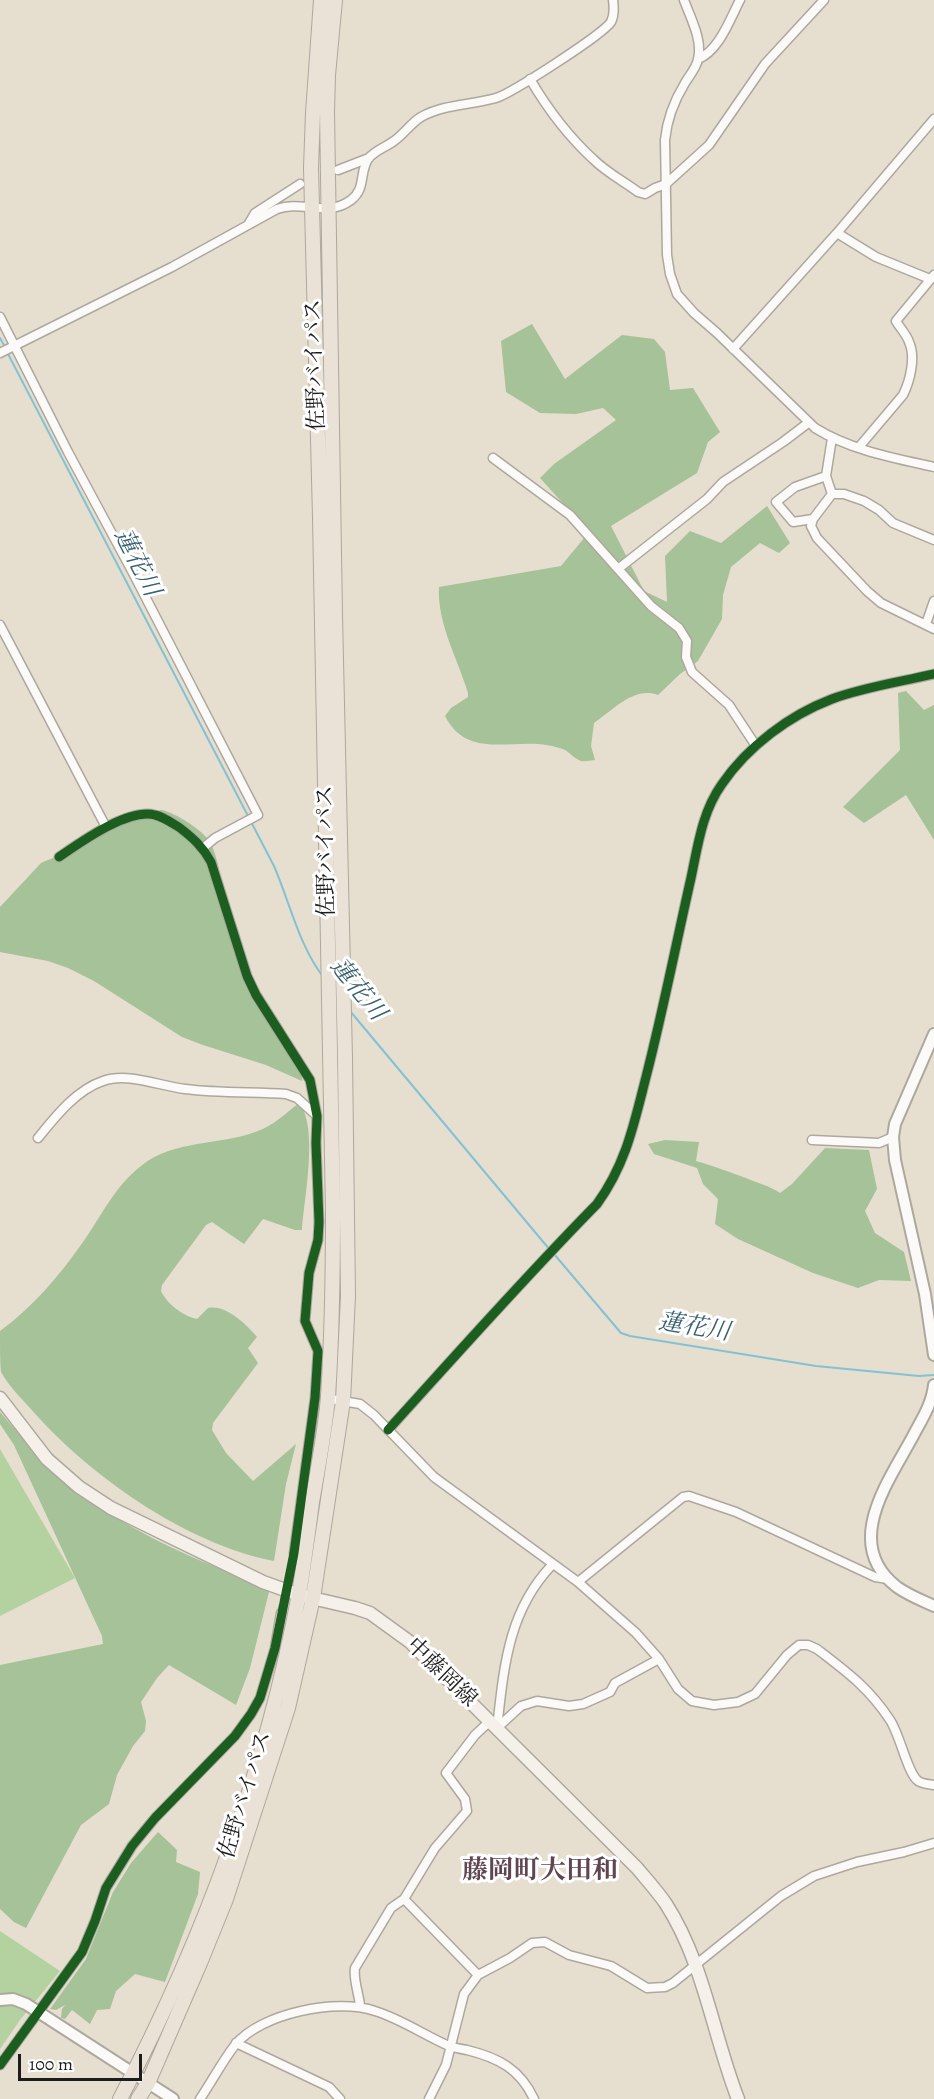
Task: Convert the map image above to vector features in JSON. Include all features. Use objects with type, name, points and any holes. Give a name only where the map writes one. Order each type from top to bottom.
[{"type":"highway","name":"佐野バイパス","points":[[120,2099],[134,2074],[213,1897],[240,1820],[271,1714],[299,1594],[333,1285],[321,540],[312,208],[313,113],[321,0]]},
{"type":"highway","name":"佐野バイパス","points":[[138,2099],[148,2083],[200,1963],[251,1825],[288,1708],[313,1598],[343,1401],[348,1296],[328,210],[328,75],[335,0]]},
{"type":"main road","name":"中藤岡線","points":[[0,1398],[47,1459],[79,1487],[111,1508],[263,1582],[355,1608],[380,1619],[410,1642],[638,1868],[655,1889],[675,1921],[695,1966],[738,2099]]},
{"type":"street","points":[[338,170],[369,158],[395,140],[421,117],[443,109],[500,97],[530,79],[573,51],[610,22],[614,8],[613,0]]},
{"type":"street","points":[[684,0],[697,37],[698,59],[678,96],[667,126],[667,255],[673,284],[683,302],[808,423],[832,438],[895,458],[934,467]]},
{"type":"street","points":[[698,59],[704,57],[716,44],[740,0]]},
{"type":"street","points":[[530,79],[566,131],[594,161],[645,195],[666,184],[709,145],[765,64],[824,0]]},
{"type":"street","points":[[733,349],[837,233],[934,119]]},
{"type":"street","points":[[1,353],[172,267],[286,206],[328,210],[351,200],[362,189],[363,171],[369,158]]},
{"type":"street","points":[[248,225],[255,213],[300,184]]},
{"type":"street","points":[[837,233],[876,257],[932,277],[896,321],[911,348],[908,385],[903,395],[859,447]]},
{"type":"street","points":[[0,317],[258,815],[215,838],[203,848]]},
{"type":"street","points":[[618,569],[706,499],[723,482],[808,423]]},
{"type":"street","points":[[832,438],[826,476],[832,494]]},
{"type":"street","points":[[493,458],[570,515],[651,606],[679,628],[687,641],[686,657],[692,672],[729,705],[756,746]]},
{"type":"street","points":[[813,519],[793,522],[776,502],[795,487],[826,476]]},
{"type":"street","points":[[832,494],[813,519],[811,526],[817,538],[867,591],[887,606],[930,627],[934,601]]},
{"type":"street","points":[[832,494],[844,494],[864,501],[879,510],[893,523],[934,540]]},
{"type":"street","points":[[0,625],[106,827]]},
{"type":"street","points":[[388,1430],[469,1339],[597,1204],[611,1185],[622,1162],[655,1040],[699,834],[721,785],[741,759],[780,727],[831,700],[858,691],[934,675]]},
{"type":"street","points":[[59,857],[106,827],[123,820],[154,814],[171,822],[189,835],[203,848],[211,862],[247,976],[256,995],[310,1080],[317,1116],[319,1222],[318,1240],[309,1273],[305,1321],[318,1351],[321,1398],[294,1553]]},
{"type":"street","points":[[934,1034],[895,1124],[893,1137],[895,1160],[925,1294],[934,1354]]},
{"type":"street","points":[[38,1138],[65,1107],[88,1088],[107,1079],[128,1078],[187,1089],[286,1094],[297,1098],[317,1116]]},
{"type":"street","points":[[813,1140],[879,1143],[893,1137]]},
{"type":"street","points":[[934,1385],[929,1406],[882,1493],[873,1517],[870,1535],[878,1566],[888,1579],[906,1593],[934,1606]]},
{"type":"street","points":[[321,1398],[360,1404],[435,1477],[578,1582],[636,1633],[659,1659],[678,1689],[692,1701],[703,1705],[714,1705],[738,1702],[755,1694],[787,1655],[799,1645],[808,1645],[817,1649],[868,1689],[892,1722],[905,1751],[911,1773],[918,1782],[934,1785]]},
{"type":"street","points":[[578,1582],[682,1497],[689,1496],[736,1512],[875,1577],[888,1579]]},
{"type":"street","points":[[494,1724],[510,1637],[532,1590],[552,1565]]},
{"type":"street","points":[[0,2065],[82,1952],[106,1888],[132,1846],[155,1818],[235,1736],[251,1714],[260,1698],[275,1648],[281,1613]]},
{"type":"street","points":[[360,2006],[353,1975],[354,1968],[391,1908],[404,1899],[435,1848],[467,1811],[465,1799],[446,1773],[475,1734],[521,1706],[537,1701],[569,1706],[583,1704],[610,1692],[615,1683],[659,1659]]},
{"type":"street","points":[[429,2099],[452,2047],[464,1994],[478,1975],[532,1943],[545,1942],[568,1955],[611,1966],[647,1988],[664,1987],[695,1966],[781,1896],[814,1876],[856,1862],[934,1843]]},
{"type":"street","points":[[404,1899],[478,1975]]},
{"type":"street","points":[[0,2000],[20,2001],[173,2099]]},
{"type":"street","points":[[200,2099],[236,2043],[266,2023],[299,2010],[360,2006],[377,2011],[452,2047],[504,2063],[516,2072],[534,2099]]},
{"type":"street","points":[[236,2043],[328,2087],[340,2099]]},
{"type":"green space","points":[[532,324],[565,379],[622,335],[654,339],[665,352],[670,390],[693,388],[720,432],[708,442],[697,473],[611,526],[644,591],[667,602],[665,556],[690,531],[721,543],[767,506],[790,543],[779,553],[760,543],[731,567],[723,595],[722,619],[698,661],[658,695],[649,693],[632,696],[594,723],[591,746],[595,760],[581,761],[565,750],[552,746],[479,743],[455,730],[445,716],[451,708],[468,697],[468,693],[441,614],[439,587],[561,566],[589,532],[540,478],[554,464],[616,420],[603,408],[576,414],[540,413],[506,392],[501,341]]},
{"type":"green space","points":[[906,691],[924,710],[934,705],[934,840],[906,795],[864,823],[843,807],[900,750],[898,693]]},
{"type":"green space","points":[[162,810],[193,826],[208,839],[217,860],[224,893],[247,966],[295,1051],[302,1081],[266,1065],[182,1037],[94,981],[68,968],[48,961],[0,952],[0,907],[41,863],[105,829],[152,811]]},
{"type":"green space","points":[[299,1103],[305,1114],[309,1146],[302,1230],[295,1230],[263,1219],[244,1244],[212,1222],[206,1225],[162,1285],[161,1291],[171,1305],[186,1315],[197,1319],[208,1308],[222,1309],[242,1321],[257,1337],[248,1348],[258,1363],[213,1423],[212,1430],[226,1453],[253,1481],[296,1444],[286,1484],[274,1561],[241,1552],[173,1523],[109,1481],[80,1458],[18,1395],[4,1377],[1,1372],[0,1331],[24,1312],[55,1278],[83,1242],[116,1192],[141,1166],[168,1151],[258,1131],[275,1122]]},
{"type":"green space","points":[[665,1140],[699,1142],[696,1161],[767,1186],[780,1193],[792,1184],[825,1148],[869,1150],[877,1189],[865,1211],[875,1233],[904,1252],[911,1281],[879,1280],[858,1288],[813,1273],[738,1239],[715,1224],[718,1199],[703,1184],[697,1168],[654,1154],[648,1144]]},
{"type":"green space","points":[[0,1412],[60,1477],[116,1518],[192,1557],[270,1588],[250,1668],[236,1705],[169,1665],[141,1702],[146,1721],[145,1731],[133,1746],[117,1775],[109,1804],[81,1825],[26,1928],[14,1922],[0,1909],[0,1665],[103,1644],[102,1636],[14,1445],[0,1424]]},
{"type":"green space","points":[[0,1449],[75,1578],[0,1616]]},
{"type":"green space","points":[[158,1832],[177,1850],[176,1862],[200,1872],[198,1894],[165,1982],[135,1974],[116,1991],[110,2009],[97,2010],[90,2024],[72,2010],[65,2019],[61,2018],[65,2005],[56,2010],[50,2009],[86,1959],[113,1892],[131,1863]]},
{"type":"green space","points":[[0,1931],[60,1971],[20,2020],[0,2049]]},
{"type":"waterway","name":"蓮花川","points":[[0,338],[5,347]]},
{"type":"waterway","name":"蓮花川","points":[[7,352],[274,866],[301,938],[315,966],[324,978]]},
{"type":"waterway","name":"蓮花川","points":[[350,1011],[550,1250]]},
{"type":"waterway","name":"蓮花川","points":[[554,1254],[621,1333],[630,1336],[816,1366],[919,1376],[934,1375]]},
{"type":"tunnel","points":[[281,1613],[294,1553]]},
{"type":"cycle path","points":[[388,1430],[597,1204],[615,1174],[628,1143],[646,1077],[702,829],[715,795],[732,770],[771,733],[816,706],[844,695],[934,674]]},
{"type":"cycle path","points":[[0,2065],[82,1952],[106,1888],[132,1846],[155,1818],[235,1736],[260,1698],[275,1648],[294,1553],[315,1398],[318,1351],[305,1321],[309,1273],[318,1240],[319,1222],[317,1116],[310,1080],[256,995],[247,976],[211,862],[197,843],[180,828],[162,817],[144,814],[132,816],[105,828],[59,857]]},
{"type":"district","name":"藤岡町大田和","points":[[540,1872]]}]
